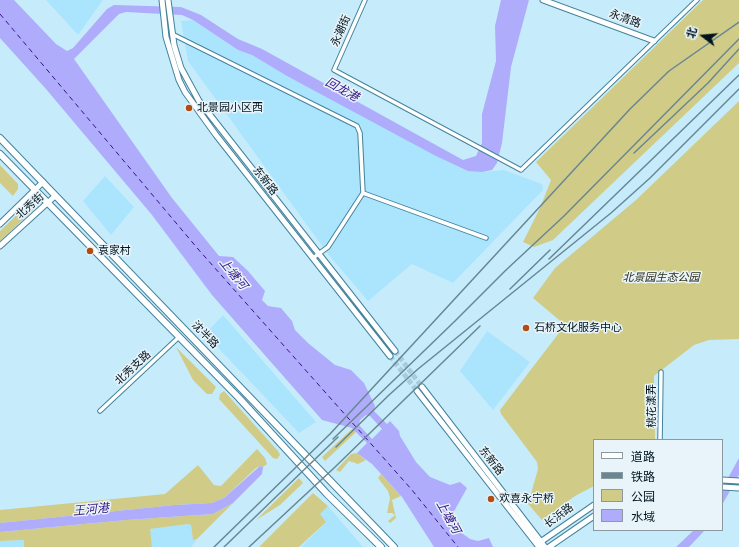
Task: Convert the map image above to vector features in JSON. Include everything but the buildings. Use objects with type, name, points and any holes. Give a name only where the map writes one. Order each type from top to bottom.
[{"type":"main road","name":"永清路","points":[[543,0],[654,41]]},
{"type":"main road","name":"东新路","points":[[162,2],[181,68],[199,101],[395,351]]},
{"type":"main road","name":"东新路","points":[[168,2],[166,17],[172,59],[185,92],[202,117],[390,356]]},
{"type":"main road","name":"沈半路","points":[[0,138],[394,547]]},
{"type":"main road","name":"沈半路","points":[[0,154],[47,204],[179,337],[327,494],[381,547]]},
{"type":"main road","name":"北秀街","points":[[0,224],[42,182]]},
{"type":"main road","name":"北秀街","points":[[0,246],[55,196]]},
{"type":"main road","name":"东新路","points":[[422,387],[539,544]]},
{"type":"main road","name":"东新路","points":[[417,392],[539,544],[545,547]]},
{"type":"main road","points":[[723,480],[739,481]]},
{"type":"main road","points":[[723,487],[739,488]]},
{"type":"main road","name":"长浜路","points":[[539,544],[593,506]]},
{"type":"main road","name":"长浜路","points":[[549,547],[593,517]]},
{"type":"street","name":"永潮街","points":[[365,0],[334,70],[521,170],[654,41]]},
{"type":"street","points":[[654,41],[697,0]]},
{"type":"street","points":[[172,34],[357,126],[360,133],[363,193],[328,248],[313,258]]},
{"type":"street","points":[[363,193],[486,238]]},
{"type":"street","name":"北秀支路","points":[[100,412],[179,337]]},
{"type":"street","name":"桃花漾弄","points":[[660,439],[661,372]]},
{"type":"shaded area","points":[[46,0],[103,0],[78,35]]},
{"type":"shaded area","points":[[193,20],[238,50],[252,55],[287,76],[482,172],[504,170],[542,184],[543,190],[453,283],[412,264],[368,301],[328,254],[188,61],[181,21]]},
{"type":"shaded area","points":[[105,176],[134,207],[111,235],[83,201]]},
{"type":"shaded area","points":[[223,315],[316,422],[299,433],[205,334]]},
{"type":"shaded area","points":[[487,331],[530,362],[493,410],[460,371]]},
{"type":"shaded area","points":[[328,506],[363,547],[301,547],[326,522],[319,514]]},
{"type":"shaded area","points":[[188,524],[191,525],[193,540],[197,539],[191,547],[152,547],[149,529]]},
{"type":"shaded area","points":[[24,540],[24,547],[0,547],[0,541]]},
{"type":"green space","points":[[703,0],[739,0],[739,63],[553,240],[534,247],[523,242],[540,208],[551,180],[536,162]]},
{"type":"green space","name":"北景园生态公园","points":[[739,101],[739,339],[709,340],[694,345],[654,376],[655,439],[593,439],[593,487],[575,496],[542,520],[528,504],[538,469],[537,462],[501,414],[500,410],[565,325],[533,298],[555,268],[636,200]]},
{"type":"green space","points":[[0,165],[18,184],[18,189],[13,196],[0,183]]},
{"type":"green space","points":[[30,202],[35,207],[32,211],[0,241],[0,231]]},
{"type":"green space","points":[[176,347],[216,387],[212,394],[207,394],[193,380]]},
{"type":"green space","points":[[224,391],[278,451],[280,455],[277,459],[273,458],[219,399],[220,394]]},
{"type":"green space","points":[[353,428],[356,432],[325,461],[322,457]]},
{"type":"green space","points":[[257,449],[265,458],[267,464],[263,467],[260,466],[256,468],[224,498],[212,503],[175,505],[0,523],[0,510],[165,494],[198,465],[214,485],[221,486]]},
{"type":"green space","points":[[357,453],[366,460],[358,464],[349,461],[340,472],[336,470],[351,454]]},
{"type":"green space","points":[[381,474],[401,496],[392,500],[396,518],[390,523],[388,521],[395,515],[392,513],[387,513],[390,498],[388,491],[378,478]]},
{"type":"green space","points":[[299,478],[303,483],[280,505],[256,520]]},
{"type":"green space","points":[[313,493],[328,506],[320,514],[326,522],[299,547],[259,547]]},
{"type":"green space","points":[[233,503],[197,539],[193,540],[191,525],[188,524],[150,529],[152,547],[24,547],[24,540],[0,541],[0,532],[126,520],[213,514]]},
{"type":"water","name":"上塘河","points":[[0,0],[14,0],[56,44],[67,51],[73,48],[107,9],[114,5],[181,7],[201,15],[238,39],[262,49],[463,160],[476,156],[482,143],[482,114],[496,61],[495,26],[501,0],[529,0],[511,67],[502,143],[497,163],[492,170],[482,172],[468,171],[434,155],[287,76],[252,55],[238,50],[193,20],[182,15],[126,12],[119,14],[74,59],[172,198],[219,256],[233,257],[248,271],[265,291],[262,300],[268,306],[281,308],[292,321],[295,330],[308,343],[335,365],[351,370],[364,383],[375,406],[374,411],[387,424],[390,421],[399,431],[400,436],[416,462],[430,477],[450,485],[460,482],[467,488],[452,515],[452,523],[459,531],[470,539],[478,541],[489,538],[493,547],[434,547],[402,497],[372,464],[357,453],[367,443],[352,428],[322,420],[212,295],[152,215],[46,89],[0,38]],"holes":[[[366,415],[370,416],[382,429],[372,439],[359,425],[360,420]]]},
{"type":"water","points":[[739,458],[739,475],[723,503],[723,487]]},
{"type":"water","points":[[260,466],[263,467],[262,474],[233,503],[213,514],[126,520],[0,532],[0,523],[175,505],[212,503],[224,498]]},
{"type":"water","points":[[693,531],[704,531],[689,547],[676,547]]},
{"type":"ferry route","points":[[0,14],[198,249],[412,490],[458,547]]},
{"type":"tunnel","points":[[395,351],[422,387]]},
{"type":"tunnel","points":[[390,356],[417,391]]},
{"type":"railway","points":[[214,547],[330,434],[630,109],[669,71],[739,22]]},
{"type":"railway","points":[[333,439],[506,270],[564,216],[739,39]]},
{"type":"railway","points":[[634,153],[708,83],[739,49]]},
{"type":"railway","points":[[549,259],[739,75]]},
{"type":"railway","points":[[336,447],[418,369],[611,213],[650,178],[739,89]]},
{"type":"railway","points":[[510,289],[550,250]]},
{"type":"railway","points":[[249,547],[334,468],[480,326]]},
{"type":"railway","points":[[224,547],[338,437]]},
{"type":"place","name":"北景园小区西","points":[[189,108]]},
{"type":"place","name":"袁家村","points":[[90,251]]},
{"type":"place","name":"石桥文化服务中心","points":[[526,328]]},
{"type":"place","name":"欢喜永宁桥","points":[[491,499]]},
{"type":"water label","name":"回龙港","points":[[342,90]]},
{"type":"water label","name":"王河港","points":[[91,510]]}]
